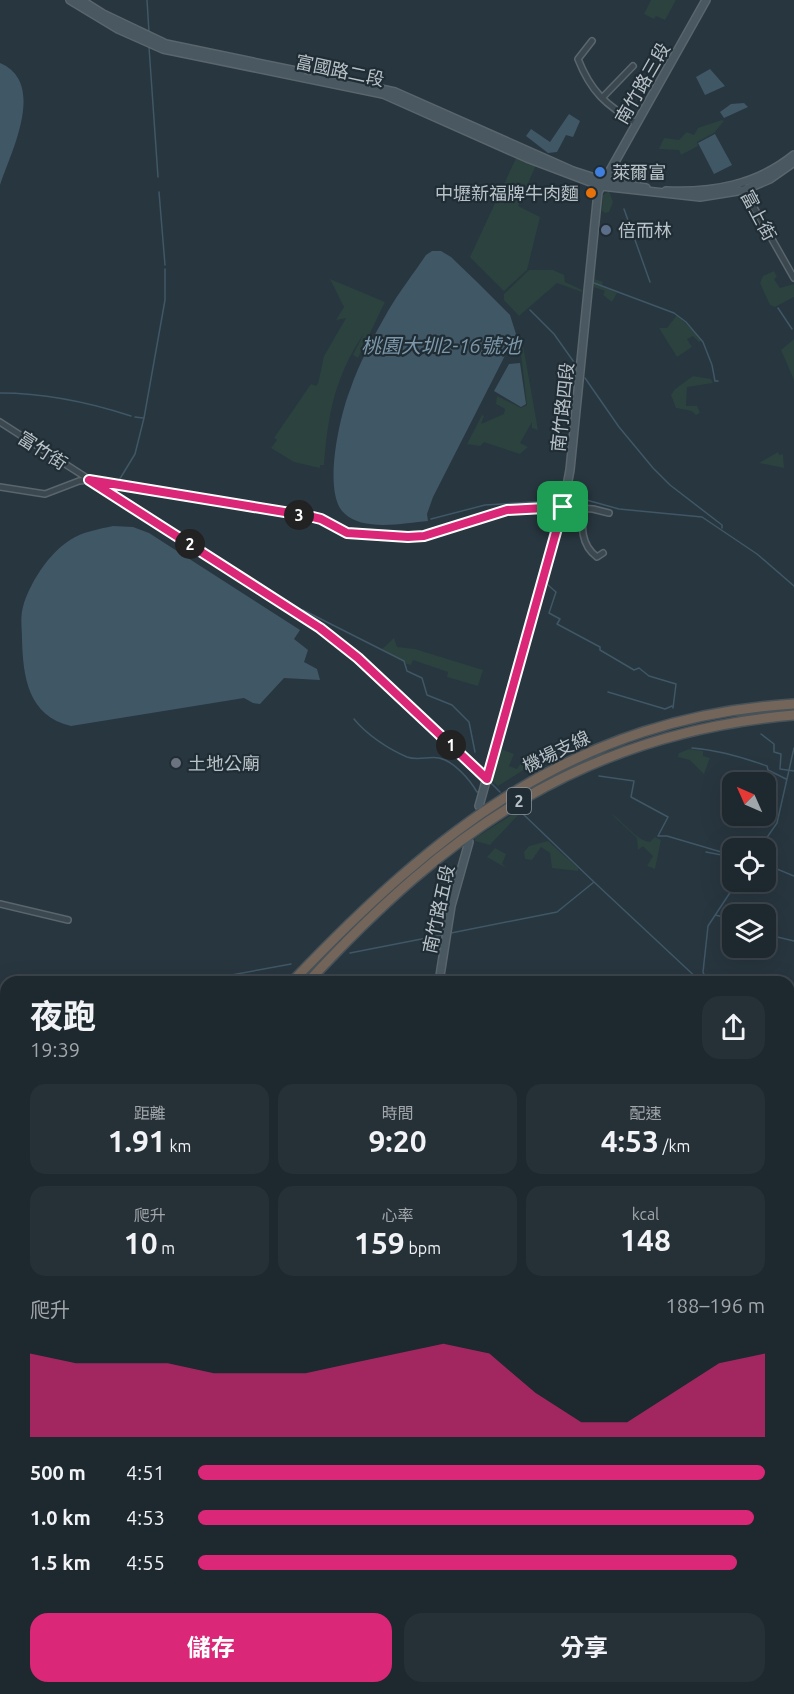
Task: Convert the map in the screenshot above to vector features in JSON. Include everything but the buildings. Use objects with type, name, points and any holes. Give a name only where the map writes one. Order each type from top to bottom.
[{"type":"highway","points":[[739,709],[794,698]]},
{"type":"highway","name":"機場支線","points":[[298,976],[350,922],[444,839],[506,795],[553,769],[603,746],[676,722],[739,709],[794,704]]},
{"type":"highway","name":"機場支線","points":[[314,976],[364,924],[465,836],[543,786],[608,757],[657,740],[709,726],[794,716]]},
{"type":"street","name":"富國路二段","points":[[70,0],[118,29],[163,49],[383,94],[527,158],[602,183]]},
{"type":"street","name":"富國路二段","points":[[81,0],[166,44],[395,92],[602,183]]},
{"type":"street","name":"南竹路三段","points":[[602,183],[706,0]]},
{"type":"street","points":[[592,41],[578,59],[587,83],[619,113],[636,123]]},
{"type":"street","points":[[602,98],[633,66]]},
{"type":"street","points":[[743,187],[768,174],[794,155]]},
{"type":"street","points":[[602,183],[668,191],[700,192],[743,187],[770,179],[794,162]]},
{"type":"street","name":"南竹路四段","points":[[479,806],[563,507],[570,470],[598,192],[602,183]]},
{"type":"street","name":"富上街","points":[[743,187],[794,278]]},
{"type":"street","name":"富竹街","points":[[0,422],[320,628],[358,658],[487,779]]},
{"type":"street","points":[[0,487],[45,494],[79,481],[89,480],[309,516],[321,519],[347,533],[408,537],[424,536],[507,510],[563,507],[609,513]]},
{"type":"street","points":[[584,508],[581,528],[586,544],[597,558],[603,553]]},
{"type":"street","name":"南竹路五段","points":[[440,976],[451,906],[469,842]]},
{"type":"street","points":[[0,904],[68,920]]},
{"type":"green space","points":[[651,0],[676,0],[665,20],[656,16],[654,19],[644,14]]},
{"type":"green space","points":[[724,121],[714,133],[697,142],[698,146],[681,155],[679,150],[659,149],[664,138],[679,140],[687,132],[694,135],[698,128]]},
{"type":"green space","points":[[517,156],[536,165],[518,206],[540,217],[527,270],[504,291],[470,257]]},
{"type":"green space","points":[[609,191],[613,202],[609,212],[605,213],[602,211],[603,195]]},
{"type":"green space","points":[[529,270],[553,270],[564,275],[565,282],[582,292],[557,283],[519,316],[504,300],[504,294]]},
{"type":"green space","points":[[774,271],[777,277],[774,279],[780,288],[794,284],[794,297],[775,307],[770,305],[760,283],[763,276]]},
{"type":"green space","points":[[330,279],[385,302],[358,358],[353,355],[364,333],[340,380],[331,412],[324,465],[320,465],[320,468],[294,462],[271,448],[277,440],[274,438],[311,384],[316,386],[318,384],[324,356],[346,318],[336,320],[344,307]]},
{"type":"green space","points":[[594,279],[603,282],[602,286],[617,293],[612,302],[603,295],[605,291],[594,287]]},
{"type":"green space","points":[[677,315],[702,340],[699,342],[693,336],[687,339],[692,347],[677,357],[659,328],[667,328]]},
{"type":"green space","points":[[521,334],[538,430],[532,428],[532,422],[520,443],[528,447],[520,454],[484,442],[480,446],[467,444],[482,415],[484,416],[481,424],[504,414],[505,409],[496,404],[497,396],[521,408],[527,405],[519,337]]},
{"type":"green space","points":[[794,339],[794,380],[781,350]]},
{"type":"green space","points":[[693,376],[711,379],[713,383],[687,387],[686,406],[697,406],[700,413],[696,415],[692,411],[676,408],[671,395],[675,389]]},
{"type":"green space","points":[[778,452],[779,455],[783,454],[784,468],[759,463]]},
{"type":"green space","points":[[394,638],[397,647],[415,649],[483,670],[478,686],[447,677],[448,672],[413,660],[411,665],[407,664],[382,649]]},
{"type":"green space","points":[[501,749],[514,754],[509,766],[517,769],[521,763],[530,766],[498,786],[492,781]]},
{"type":"green space","points":[[689,749],[703,751],[703,756],[710,758],[704,774],[690,760],[678,757],[679,753]]},
{"type":"green space","points":[[518,811],[520,813],[490,845],[475,841],[475,838]]},
{"type":"green space","points":[[610,813],[645,841],[650,842],[655,837],[661,840],[655,869],[647,866],[653,856],[643,846],[638,850],[637,838]]},
{"type":"green space","points":[[548,841],[578,868],[578,871],[552,868],[550,853],[541,847],[532,860],[525,859],[524,852],[529,846]]},
{"type":"green space","points":[[495,848],[506,854],[502,864],[506,868],[487,857]]},
{"type":"water","points":[[0,63],[14,73],[21,86],[24,102],[17,137],[0,185]]},
{"type":"water","points":[[710,69],[725,86],[705,95],[696,77]]},
{"type":"water","points":[[744,103],[748,107],[724,118],[720,112],[731,104]]},
{"type":"water","points":[[569,114],[580,121],[573,137],[566,135],[557,152],[548,153],[526,136],[531,129],[550,142]]},
{"type":"water","points":[[715,134],[732,165],[714,174],[698,143]]},
{"type":"water","name":"桃園大圳2-16號池","points":[[432,251],[441,251],[451,257],[477,282],[510,315],[516,334],[433,497],[427,514],[428,521],[384,525],[362,523],[344,513],[334,489],[335,453],[342,417],[358,370],[377,330],[426,255]]},
{"type":"water","points":[[520,363],[526,404],[521,407],[494,391],[509,364]]},
{"type":"water","points":[[113,526],[133,527],[149,533],[300,630],[294,639],[308,650],[304,662],[317,669],[320,680],[284,678],[260,704],[244,698],[71,726],[45,714],[31,693],[24,667],[21,619],[26,598],[47,561],[62,546],[80,535]]},
{"type":"waterway","points":[[147,0],[149,32]]},
{"type":"waterway","points":[[149,47],[158,177]]},
{"type":"waterway","points":[[159,192],[165,265]]},
{"type":"waterway","points":[[624,209],[650,282]]},
{"type":"waterway","points":[[118,482],[135,454],[144,418],[165,300],[165,269]]},
{"type":"waterway","points":[[594,283],[674,313],[686,322],[703,342],[712,365],[715,381],[718,381]]},
{"type":"waterway","points":[[778,308],[792,329]]},
{"type":"waterway","points":[[530,310],[554,334],[576,365]]},
{"type":"waterway","points":[[585,378],[619,427],[653,468],[670,485],[722,525],[722,528]]},
{"type":"waterway","points":[[0,393],[66,399],[131,416]]},
{"type":"waterway","points":[[135,417],[143,418]]},
{"type":"waterway","points":[[431,519],[485,505],[549,501],[558,495]]},
{"type":"waterway","points":[[572,496],[619,509],[702,517],[757,554],[794,586]]},
{"type":"waterway","points":[[341,526],[372,532],[406,533],[426,531],[466,519]]},
{"type":"waterway","points":[[170,535],[318,631]]},
{"type":"waterway","points":[[548,585],[556,592],[549,613],[560,619],[557,624],[600,647],[600,650],[634,670],[639,668],[649,676],[676,684],[673,708]]},
{"type":"waterway","points":[[303,610],[404,661],[407,671],[422,678],[427,695],[452,705],[469,722],[475,752]]},
{"type":"waterway","points":[[608,692],[665,709],[672,706]]},
{"type":"waterway","points":[[354,719],[378,741],[407,757],[445,760],[456,767],[477,792],[480,791]]},
{"type":"waterway","points":[[761,734],[774,744],[774,752],[781,754],[780,769],[794,771]]},
{"type":"waterway","points":[[692,748],[721,752],[758,763],[767,766],[768,770],[786,779]]},
{"type":"waterway","points":[[767,838],[777,823],[794,748]]},
{"type":"waterway","points":[[599,776],[634,781],[631,797],[668,817],[658,836],[667,836],[722,852]]},
{"type":"waterway","points":[[489,785],[491,783],[500,792]]},
{"type":"waterway","points":[[451,933],[557,912],[594,882],[523,814]]},
{"type":"waterway","points":[[706,852],[722,855]]},
{"type":"waterway","points":[[776,869],[794,876]]},
{"type":"waterway","points":[[594,882],[695,976]]},
{"type":"waterway","points":[[705,976],[703,972],[708,926],[730,892]]},
{"type":"waterway","points":[[715,915],[722,917]]},
{"type":"waterway","points":[[350,953],[442,935]]},
{"type":"waterway","points":[[776,937],[794,941]]},
{"type":"waterway","points":[[226,976],[291,964]]},
{"type":"place","name":"萊爾富","points":[[600,172]]},
{"type":"place","name":"中壢新福牌牛肉麵","points":[[591,193]]},
{"type":"place","name":"倍而林","points":[[606,230]]},
{"type":"place","name":"土地公廟","points":[[176,763]]},
{"type":"route","points":[[89,480],[309,516],[321,519],[347,533],[408,537],[424,536],[449,526],[507,510],[563,507],[487,779],[358,658],[320,628],[89,480]]}]
